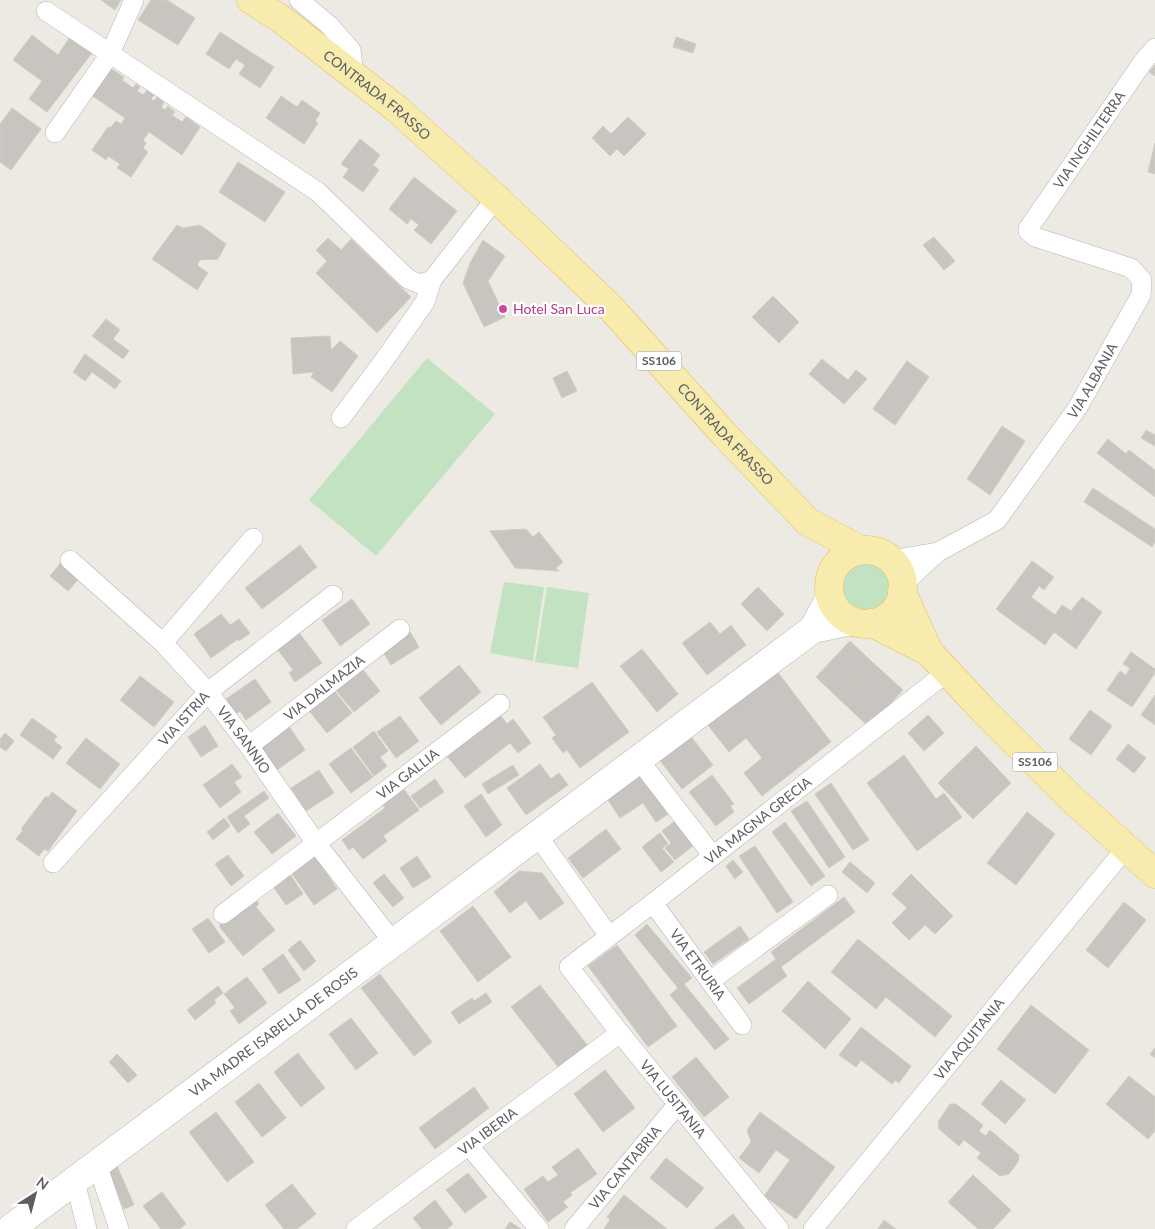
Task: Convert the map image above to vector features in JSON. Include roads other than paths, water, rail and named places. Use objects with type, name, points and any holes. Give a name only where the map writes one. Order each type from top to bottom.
[{"type":"main road","name":"CONTRADA FRASSO","points":[[251,0],[352,63],[397,109],[496,198],[611,308],[724,434],[808,522],[861,550]]},
{"type":"main road","name":"CONTRADA FRASSO","points":[[808,522],[830,587]]},
{"type":"main road","name":"SS106","points":[[861,550],[877,552],[891,560],[898,568],[902,589],[929,652],[947,672],[1058,786],[1155,874]]},
{"type":"main road","points":[[830,587],[834,567],[850,553],[861,550]]},
{"type":"main road","name":"SS106","points":[[830,587],[835,607],[842,615],[929,652]]},
{"type":"main road","points":[[862,622],[883,620],[899,604],[902,589]]},
{"type":"street","points":[[55,133],[110,54],[134,0]]},
{"type":"street","name":"CONTRADA FRASSO","points":[[299,0],[328,25],[352,63]]},
{"type":"street","points":[[46,11],[318,192],[408,279],[420,284],[432,280]]},
{"type":"street","name":"VIA INGHILTERRA","points":[[1030,234],[1028,228],[1143,62],[1155,48]]},
{"type":"street","points":[[341,418],[386,359],[425,302],[432,280],[496,198]]},
{"type":"street","name":"VIA ALBANIA","points":[[891,560],[938,552],[992,524],[1000,516],[1078,408],[1142,295],[1142,280],[1130,268],[1030,234]]},
{"type":"street","points":[[163,643],[253,538]]},
{"type":"street","name":"VIA ALBANIA","points":[[902,589],[938,552]]},
{"type":"street","name":"VIA SANNIO","points":[[70,560],[163,643],[208,692],[249,746],[316,844],[393,942]]},
{"type":"street","name":"VIA MADRE ISABELLA DE ROSIS","points":[[813,629],[830,587]]},
{"type":"street","name":"VIA ISTRIA","points":[[53,863],[208,692],[333,595]]},
{"type":"street","name":"VIA MADRE ISABELLA DE ROSIS","points":[[10,1229],[813,629],[862,622]]},
{"type":"street","name":"VIA DALMAZIA","points":[[249,746],[400,629]]},
{"type":"street","name":"VIA MAGNA GRECIA","points":[[569,967],[714,856],[947,672]]},
{"type":"street","name":"VIA GALLIA","points":[[316,844],[500,704]]},
{"type":"street","points":[[639,760],[714,856]]},
{"type":"street","points":[[537,835],[609,936]]},
{"type":"street","points":[[223,914],[316,844]]},
{"type":"street","name":"VIA AQUITANIA","points":[[813,1229],[1126,848]]},
{"type":"street","points":[[710,981],[828,895]]},
{"type":"street","name":"VIA ETRURIA","points":[[653,903],[742,1025]]},
{"type":"street","name":"VIA LUSITANIA","points":[[569,967],[620,1034],[779,1229]]},
{"type":"street","name":"VIA IBERIA","points":[[356,1229],[620,1034]]},
{"type":"street","name":"VIA CANTABRIA","points":[[574,1229],[677,1105]]},
{"type":"street","points":[[469,1146],[539,1229]]},
{"type":"street","points":[[97,1164],[119,1229]]},
{"type":"street","points":[[75,1181],[87,1229]]},
{"type":"place","name":"Hotel San Luca","points":[[503,309]]}]
